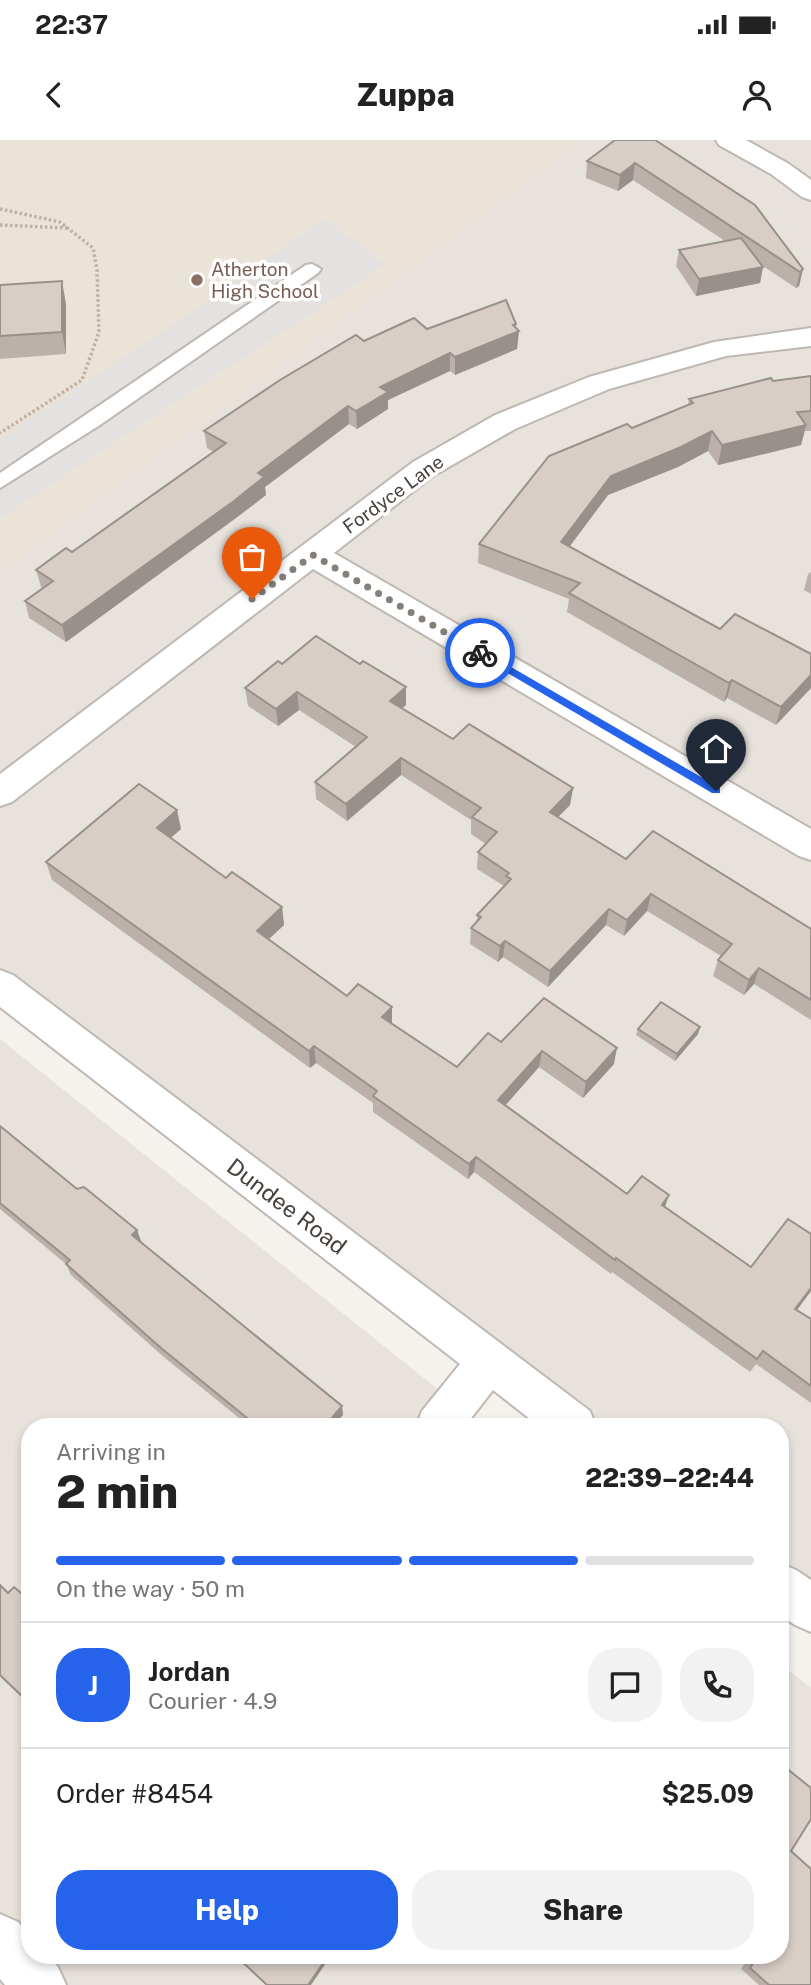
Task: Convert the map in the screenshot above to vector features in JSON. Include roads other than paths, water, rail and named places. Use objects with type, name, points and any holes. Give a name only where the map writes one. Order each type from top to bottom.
[{"type":"street","points":[[728,140],[780,169],[811,192]]},
{"type":"street","name":"Fordyce Lane","points":[[0,793],[423,468],[505,422],[551,401],[636,370],[724,348],[811,337]]},
{"type":"street","points":[[313,555],[811,846]]},
{"type":"street","name":"Dundee Road","points":[[0,986],[564,1418]]},
{"type":"street","points":[[444,1418],[489,1361]]},
{"type":"street","points":[[789,1593],[811,1609]]},
{"type":"lane","points":[[0,482],[312,269]]},
{"type":"place","name":"Atherton High School","points":[[197,280]]}]
